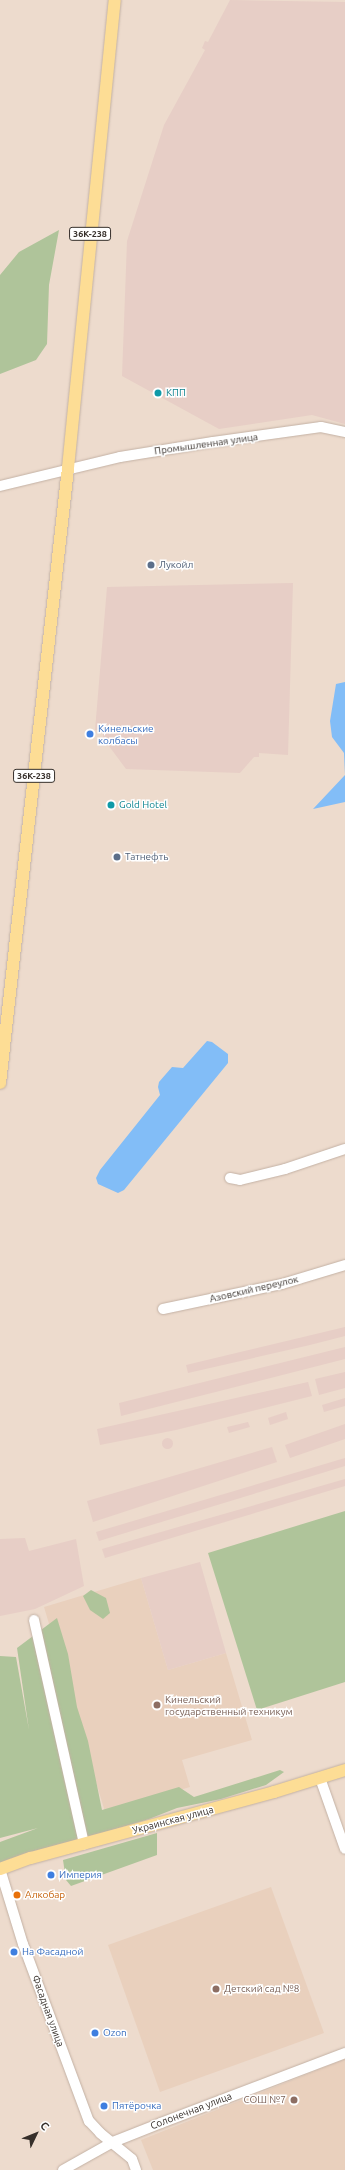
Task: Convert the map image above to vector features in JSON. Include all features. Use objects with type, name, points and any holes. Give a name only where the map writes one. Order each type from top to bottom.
[{"type":"main road","name":"36К-238","points":[[0,1083],[68,468],[115,0]]},
{"type":"main road","name":"Украинская улица","points":[[0,1869],[84,1844],[274,1792],[345,1770]]},
{"type":"street","name":"Промышленная улица","points":[[0,486],[20,483],[68,468],[133,454],[321,427],[345,432]]},
{"type":"street","points":[[230,1178],[240,1180],[285,1169],[345,1149]]},
{"type":"street","name":"Азовский переулок","points":[[163,1309],[282,1284],[345,1265]]},
{"type":"street","points":[[34,1620],[84,1844]]},
{"type":"street","points":[[320,1778],[345,1849]]},
{"type":"street","name":"Фасадная улица","points":[[0,1869],[23,1944],[89,2121],[100,2133],[113,2142],[132,2159],[136,2170]]},
{"type":"street","name":"Солонечная улица","points":[[63,2170],[113,2142],[345,2053]]},
{"type":"shaded area","points":[[230,0],[345,2],[345,424],[312,415],[219,429],[122,376],[127,241],[164,125],[205,50],[202,48],[205,41],[208,42]]},
{"type":"shaded area","points":[[293,583],[288,755],[259,753],[259,757],[254,757],[240,773],[126,769],[103,738],[103,731],[95,730],[107,587]]},
{"type":"shaded area","points":[[345,1327],[345,1336],[188,1373],[186,1365]]},
{"type":"shaded area","points":[[345,1347],[345,1359],[121,1416],[119,1403]]},
{"type":"shaded area","points":[[345,1372],[345,1388],[319,1395],[315,1379]]},
{"type":"shaded area","points":[[308,1382],[312,1396],[176,1430],[100,1445],[97,1429]]},
{"type":"shaded area","points":[[345,1398],[345,1406],[324,1412],[322,1405]]},
{"type":"shaded area","points":[[286,1412],[288,1419],[270,1425],[268,1418]]},
{"type":"shaded area","points":[[248,1422],[250,1427],[229,1433],[227,1427]]},
{"type":"shaded area","points":[[345,1424],[345,1439],[290,1458],[285,1445]]},
{"type":"shaded area","points":[[165,1438],[169,1438],[171,1439],[171,1447],[165,1448],[162,1445],[162,1441]]},
{"type":"shaded area","points":[[272,1447],[277,1462],[93,1522],[87,1501]]},
{"type":"shaded area","points":[[345,1458],[345,1466],[99,1541],[96,1532]]},
{"type":"shaded area","points":[[345,1479],[345,1486],[105,1558],[102,1549]]},
{"type":"shaded area","points":[[25,1538],[29,1551],[76,1539],[84,1586],[35,1609],[0,1616],[0,1539]]},
{"type":"shaded area","points":[[200,1562],[226,1653],[168,1670],[141,1578]]},
{"type":"shaded area","name":"Кинельский государственный техникум","points":[[141,1578],[168,1670],[226,1653],[252,1740],[182,1760],[190,1787],[105,1812],[44,1607]]},
{"type":"shaded area","name":"Детский сад №8","points":[[271,1887],[324,2033],[160,2092],[108,1945]]},
{"type":"shaded area","name":"СОШ №7","points":[[345,2059],[345,2170],[153,2170],[141,2140]]},
{"type":"green space","points":[[59,230],[49,285],[47,344],[36,360],[0,374],[0,275],[19,252]]},
{"type":"green space","points":[[345,1511],[345,1682],[257,1710],[208,1553]]},
{"type":"green space","points":[[91,1590],[106,1598],[110,1613],[103,1619],[90,1610],[83,1596]]},
{"type":"green space","points":[[57,1618],[68,1654],[77,1707],[88,1741],[102,1810],[179,1787],[194,1797],[280,1770],[284,1772],[266,1785],[221,1799],[177,1808],[149,1819],[0,1864],[0,1842],[38,1828],[0,1838],[0,1656],[16,1657],[29,1730],[17,1648]]},
{"type":"green space","points":[[157,1833],[157,1855],[71,1886],[66,1880],[63,1860]]},
{"type":"water","points":[[345,682],[345,775],[344,753],[332,737],[330,721],[336,684]]},
{"type":"water","points":[[345,775],[345,802],[313,809]]},
{"type":"water","points":[[207,1041],[212,1042],[228,1054],[228,1063],[124,1190],[118,1193],[98,1184],[96,1178],[100,1170],[160,1095],[158,1087],[159,1082],[172,1067],[183,1068]]},
{"type":"place","name":"КПП","points":[[158,393]]},
{"type":"place","name":"Лукойл","points":[[151,565]]},
{"type":"place","name":"Кинельские колбасы","points":[[90,734]]},
{"type":"place","name":"Gold Hotel","points":[[111,805]]},
{"type":"place","name":"Татнефть","points":[[117,857]]},
{"type":"place","name":"Кинельский государственный техникум","points":[[157,1705]]},
{"type":"place","name":"Империя","points":[[51,1875]]},
{"type":"place","name":"Алкобар","points":[[17,1895]]},
{"type":"place","name":"На Фасадной","points":[[14,1952]]},
{"type":"place","name":"Детский сад №8","points":[[216,1989]]},
{"type":"place","name":"Ozon","points":[[95,2033]]},
{"type":"place","name":"СОШ №7","points":[[294,2100]]},
{"type":"place","name":"Пятёрочка","points":[[104,2106]]}]
